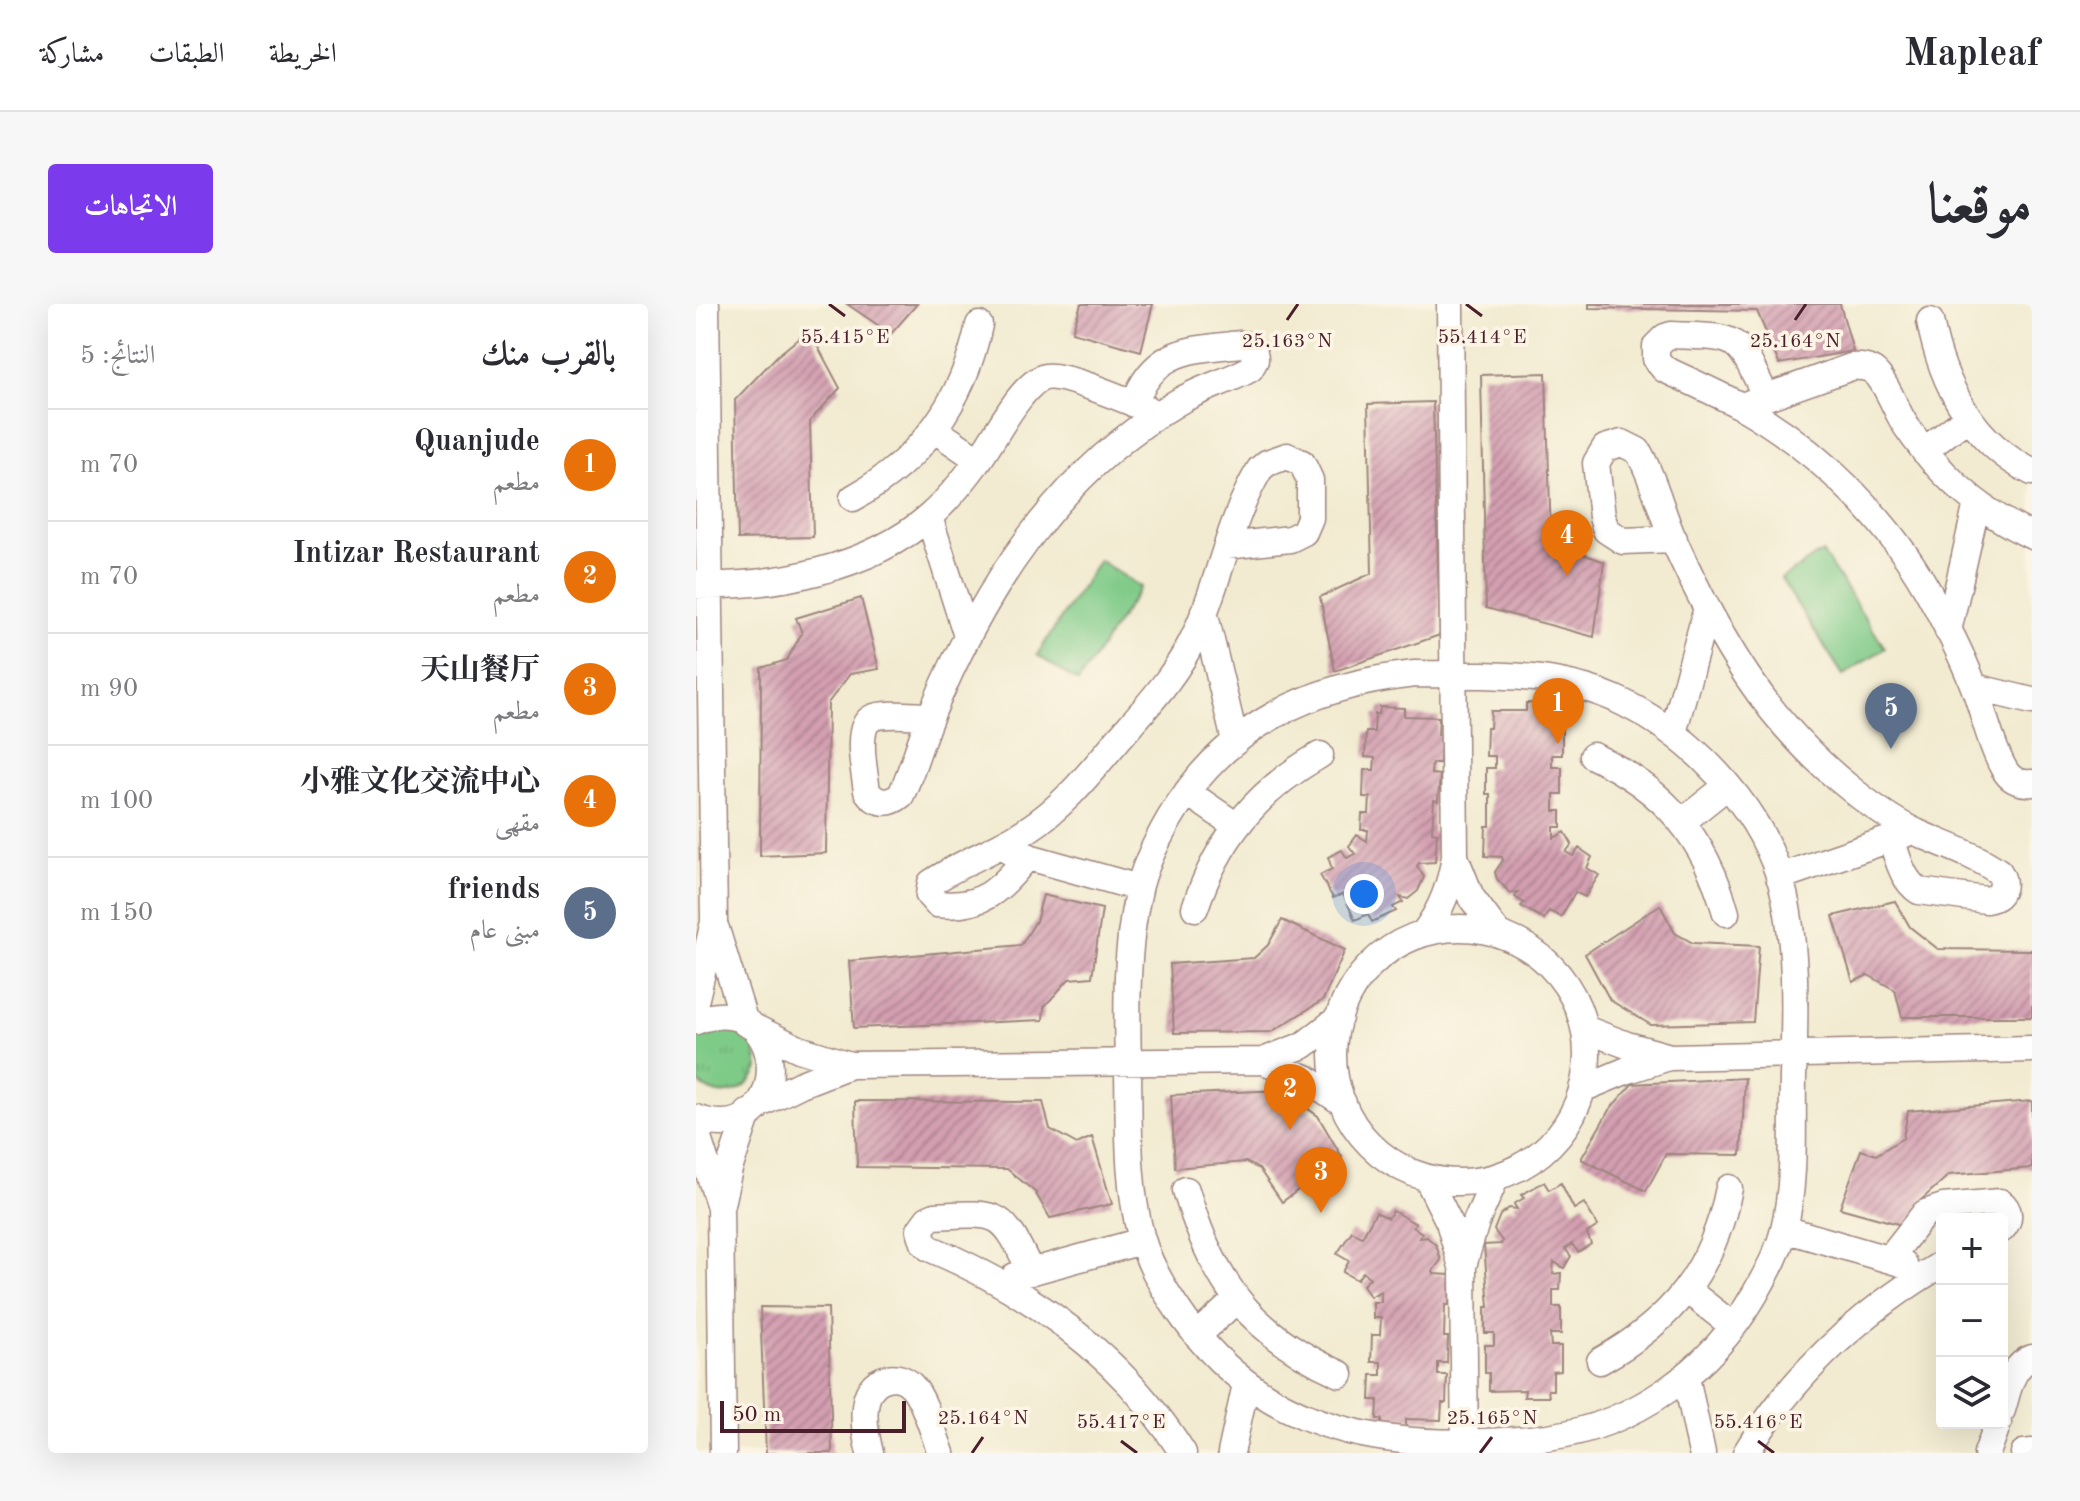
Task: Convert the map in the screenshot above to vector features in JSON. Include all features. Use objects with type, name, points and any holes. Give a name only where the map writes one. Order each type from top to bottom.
[{"type":"street","points":[[706,304],[703,585],[714,922],[728,976],[747,1024],[764,1041],[771,1063],[769,1085],[753,1109],[729,1169],[720,1207],[723,1453]]},
{"type":"street","points":[[1424,933],[1445,897],[1455,857],[1450,304]]},
{"type":"street","points":[[1930,321],[1943,372],[1968,417],[2004,454],[2032,472]]},
{"type":"street","points":[[853,498],[891,474],[935,430],[964,378],[979,325]]},
{"type":"street","points":[[1766,397],[1742,349],[1729,339],[1671,335],[1659,341],[1656,359],[1664,369],[1741,407],[1804,450],[1872,515],[1915,570],[1948,631],[1974,687],[2004,770],[2019,782],[2032,783]]},
{"type":"street","points":[[930,716],[967,636],[1009,563],[1034,528],[1085,474],[1159,413],[1200,390],[1250,369],[1255,360],[1253,349],[1241,344],[1188,350],[1173,355],[1148,375],[1134,404]]},
{"type":"street","points":[[1741,407],[1851,367],[1866,367],[1879,377],[1893,405],[1924,451],[1977,503],[2032,536]]},
{"type":"street","points":[[703,585],[792,579],[821,571],[877,548],[929,517],[979,460],[1022,393],[1043,378],[1060,377],[1159,413]]},
{"type":"street","points":[[1924,451],[1968,417]]},
{"type":"street","points":[[935,430],[979,460]]},
{"type":"street","points":[[1948,631],[1977,503]]},
{"type":"street","points":[[929,517],[967,636]]},
{"type":"street","points":[[1674,539],[1727,648],[1749,682],[1801,745],[1872,805],[1902,835],[1779,877]]},
{"type":"street","points":[[1028,856],[989,896],[977,901],[943,904],[932,900],[929,895],[931,883],[997,848],[1044,818],[1080,784],[1177,669],[1204,611],[1227,546]]},
{"type":"street","points":[[1673,733],[1707,608]]},
{"type":"street","points":[[1204,611],[1235,741]]},
{"type":"street","points":[[1453,674],[1546,679],[1573,684],[1625,704],[1673,733],[1727,786],[1756,828],[1779,877],[1790,933],[1794,1055],[1790,1184],[1784,1229],[1763,1280],[1733,1326],[1686,1377],[1644,1405],[1601,1425],[1555,1436],[1465,1448],[1363,1436],[1290,1410],[1246,1384],[1197,1336],[1166,1290],[1142,1241],[1131,1169],[1128,1062],[1131,940],[1139,888],[1161,834],[1187,792],[1217,757],[1266,719],[1337,687],[1375,678],[1453,674]]},
{"type":"street","points":[[1974,687],[2032,701]]},
{"type":"street","points":[[1195,908],[1211,865],[1235,825],[1273,785],[1320,755]]},
{"type":"street","points":[[1593,756],[1637,780],[1682,822],[1709,865],[1726,913]]},
{"type":"street","points":[[1682,822],[1727,786]]},
{"type":"street","points":[[1187,792],[1235,825]]},
{"type":"street","points":[[997,848],[1139,888]]},
{"type":"street","points":[[1455,857],[1471,897],[1497,932]]},
{"type":"street","points":[[696,998],[714,922]]},
{"type":"street","points":[[1461,927],[1497,932],[1523,944],[1546,961],[1571,992],[1585,1029],[1587,1069],[1582,1089],[1571,1117],[1552,1142],[1526,1163],[1496,1177],[1450,1181],[1427,1178],[1381,1155],[1352,1122],[1335,1075],[1334,1046],[1339,1018],[1354,986],[1377,959],[1399,943],[1424,933],[1461,927]]},
{"type":"street","points":[[696,1021],[722,1016],[747,1024],[799,1049],[850,1065],[1263,1061],[1304,1045],[1339,1018]]},
{"type":"street","points":[[1585,1029],[1670,1057]]},
{"type":"street","points":[[1582,1089],[1670,1057],[2032,1049]]},
{"type":"street","points":[[1263,1061],[1306,1078],[1343,1103]]},
{"type":"street","points":[[696,1118],[718,1123],[738,1119],[753,1109],[850,1065]]},
{"type":"street","points":[[696,1132],[720,1207]]},
{"type":"street","points":[[1463,1270],[1476,1222],[1496,1177]]},
{"type":"street","points":[[1427,1178],[1449,1222],[1463,1270],[1465,1448]]},
{"type":"street","points":[[1600,1361],[1648,1331],[1687,1290],[1710,1252],[1725,1210],[1729,1188]]},
{"type":"street","points":[[1186,1190],[1206,1248],[1236,1300],[1274,1335],[1340,1374]]},
{"type":"street","points":[[1889,1259],[1918,1219],[1934,1209],[2000,1202],[2008,1210],[2008,1217]]},
{"type":"street","points":[[1031,1272],[1011,1231],[997,1218],[979,1213],[964,1214],[935,1216],[923,1223],[920,1237],[929,1248],[999,1281],[1073,1329],[1110,1362],[1154,1411],[1183,1453]]},
{"type":"street","points":[[1784,1229],[1889,1259],[1936,1268]]},
{"type":"street","points":[[999,1281],[1142,1241]]},
{"type":"street","points":[[1746,1453],[1781,1401],[1839,1337],[1888,1298],[1936,1268]]},
{"type":"street","points":[[1687,1290],[1733,1326]]},
{"type":"street","points":[[1197,1336],[1236,1300]]},
{"type":"street","points":[[2008,1392],[2016,1369],[2032,1358]]},
{"type":"street","points":[[870,1453],[865,1400],[872,1386],[894,1377],[902,1379],[914,1389],[941,1453]]},
{"type":"street","points":[[1686,1377],[1702,1453]]},
{"type":"street","points":[[1231,1453],[1246,1384]]},
{"type":"street","points":[[1987,1453],[1996,1429]]},
{"type":"street","points":[[2024,1453],[2032,1452]]},
{"type":"green space","points":[[1822,552],[1885,648],[1843,675],[1781,579]]},
{"type":"green space","points":[[1099,560],[1141,587],[1078,682],[1037,655]]},
{"type":"green space","points":[[716,1024],[753,1037],[758,1068],[746,1085],[730,1093],[713,1091],[696,1080],[696,1036]]},
{"type":"building","points":[[847,304],[917,304],[891,334]]},
{"type":"building","points":[[1081,304],[1153,304],[1141,351],[1072,332]]},
{"type":"building","points":[[1589,304],[1840,304],[1853,351],[1779,364],[1757,311],[1589,308]]},
{"type":"building","points":[[809,330],[840,388],[810,421],[813,537],[738,539],[735,400],[777,356]]},
{"type":"building","points":[[1546,373],[1551,542],[1604,562],[1594,637],[1486,608],[1481,375]]},
{"type":"building","points":[[1433,402],[1440,635],[1335,671],[1320,597],[1372,573],[1368,404]]},
{"type":"building","points":[[861,598],[879,669],[850,674],[828,703],[826,853],[760,856],[761,668],[787,660],[802,633],[796,618]]},
{"type":"building","points":[[1526,703],[1550,704],[1550,711],[1555,711],[1554,729],[1562,729],[1562,755],[1552,755],[1552,767],[1562,767],[1562,794],[1554,794],[1554,811],[1561,811],[1561,827],[1554,827],[1554,838],[1565,832],[1572,844],[1566,852],[1573,856],[1579,848],[1592,857],[1587,868],[1599,875],[1585,897],[1575,892],[1561,917],[1549,911],[1544,919],[1521,906],[1524,903],[1515,897],[1518,892],[1510,893],[1497,879],[1495,872],[1502,857],[1485,856],[1486,826],[1490,826],[1486,768],[1495,768],[1495,756],[1486,756],[1491,711],[1526,711]]},
{"type":"building","points":[[1380,707],[1404,708],[1404,716],[1439,717],[1438,735],[1442,735],[1440,763],[1432,763],[1431,774],[1440,775],[1438,801],[1434,800],[1432,832],[1437,833],[1435,862],[1419,863],[1417,866],[1424,877],[1418,891],[1408,899],[1400,897],[1403,902],[1393,907],[1396,911],[1372,922],[1368,914],[1355,920],[1343,894],[1333,898],[1320,875],[1332,869],[1328,857],[1342,850],[1347,858],[1355,854],[1349,846],[1357,835],[1367,841],[1368,830],[1361,830],[1362,814],[1369,814],[1370,797],[1363,797],[1364,770],[1374,770],[1375,758],[1365,757],[1366,732],[1374,732],[1375,714],[1379,714]]},
{"type":"building","points":[[1043,895],[1102,909],[1092,977],[1069,979],[1044,1007],[1043,1020],[854,1028],[849,961],[1021,945],[1036,921]]},
{"type":"building","points":[[1895,901],[1910,927],[1938,949],[2032,950],[2032,1017],[1902,1017],[1895,990],[1868,975],[1853,982],[1833,916]]},
{"type":"building","points":[[1660,905],[1675,933],[1693,943],[1759,946],[1753,1022],[1651,1025],[1610,1000],[1585,954]]},
{"type":"building","points":[[1282,920],[1345,950],[1323,1000],[1271,1032],[1174,1033],[1170,964],[1254,958],[1268,945]]},
{"type":"building","points":[[1745,1078],[1741,1155],[1666,1154],[1646,1191],[1581,1159],[1609,1110],[1632,1084]]},
{"type":"building","points":[[1281,1090],[1318,1116],[1342,1157],[1282,1202],[1259,1169],[1246,1162],[1175,1168],[1171,1095]]},
{"type":"building","points":[[855,1101],[1043,1102],[1050,1129],[1077,1144],[1092,1137],[1112,1204],[1050,1218],[1035,1192],[1007,1169],[857,1167]]},
{"type":"building","points":[[2032,1101],[2032,1168],[1949,1175],[1921,1200],[1909,1227],[1840,1208],[1861,1150],[1876,1155],[1903,1138],[1908,1111]]},
{"type":"building","points":[[1544,1182],[1549,1190],[1561,1183],[1574,1209],[1584,1203],[1598,1226],[1587,1233],[1591,1244],[1578,1252],[1572,1244],[1565,1249],[1571,1256],[1564,1268],[1554,1262],[1553,1274],[1561,1273],[1560,1290],[1553,1290],[1553,1307],[1561,1307],[1561,1334],[1550,1334],[1551,1346],[1561,1346],[1561,1371],[1553,1372],[1553,1390],[1548,1390],[1549,1397],[1524,1397],[1525,1390],[1489,1391],[1489,1373],[1485,1373],[1485,1345],[1494,1345],[1494,1333],[1485,1333],[1485,1307],[1489,1307],[1484,1245],[1501,1244],[1494,1230],[1500,1215],[1509,1208],[1517,1209],[1514,1204],[1524,1198],[1521,1195]]},
{"type":"building","points":[[1393,1211],[1416,1224],[1413,1227],[1422,1233],[1419,1238],[1427,1237],[1436,1245],[1441,1260],[1434,1274],[1450,1275],[1449,1305],[1445,1305],[1447,1363],[1438,1363],[1438,1375],[1447,1375],[1446,1403],[1442,1403],[1441,1420],[1406,1419],[1406,1427],[1382,1426],[1382,1419],[1377,1419],[1378,1400],[1370,1400],[1371,1375],[1381,1375],[1381,1362],[1371,1362],[1372,1335],[1380,1335],[1381,1318],[1373,1318],[1373,1302],[1381,1302],[1381,1291],[1370,1297],[1363,1285],[1370,1278],[1363,1272],[1357,1280],[1343,1272],[1349,1261],[1337,1254],[1352,1231],[1362,1237],[1376,1212],[1388,1218]]},
{"type":"building","points":[[760,1307],[828,1308],[832,1453],[766,1453]]},
{"type":"place","name":"小雅文化交流中心","points":[[1567,576]]},
{"type":"place","name":"Quanjude","points":[[1558,744]]},
{"type":"place","name":"friends","points":[[1891,749]]},
{"type":"place","name":"Intizar Restaurant","points":[[1290,1130]]},
{"type":"place","name":"天山餐厅","points":[[1321,1213]]}]
